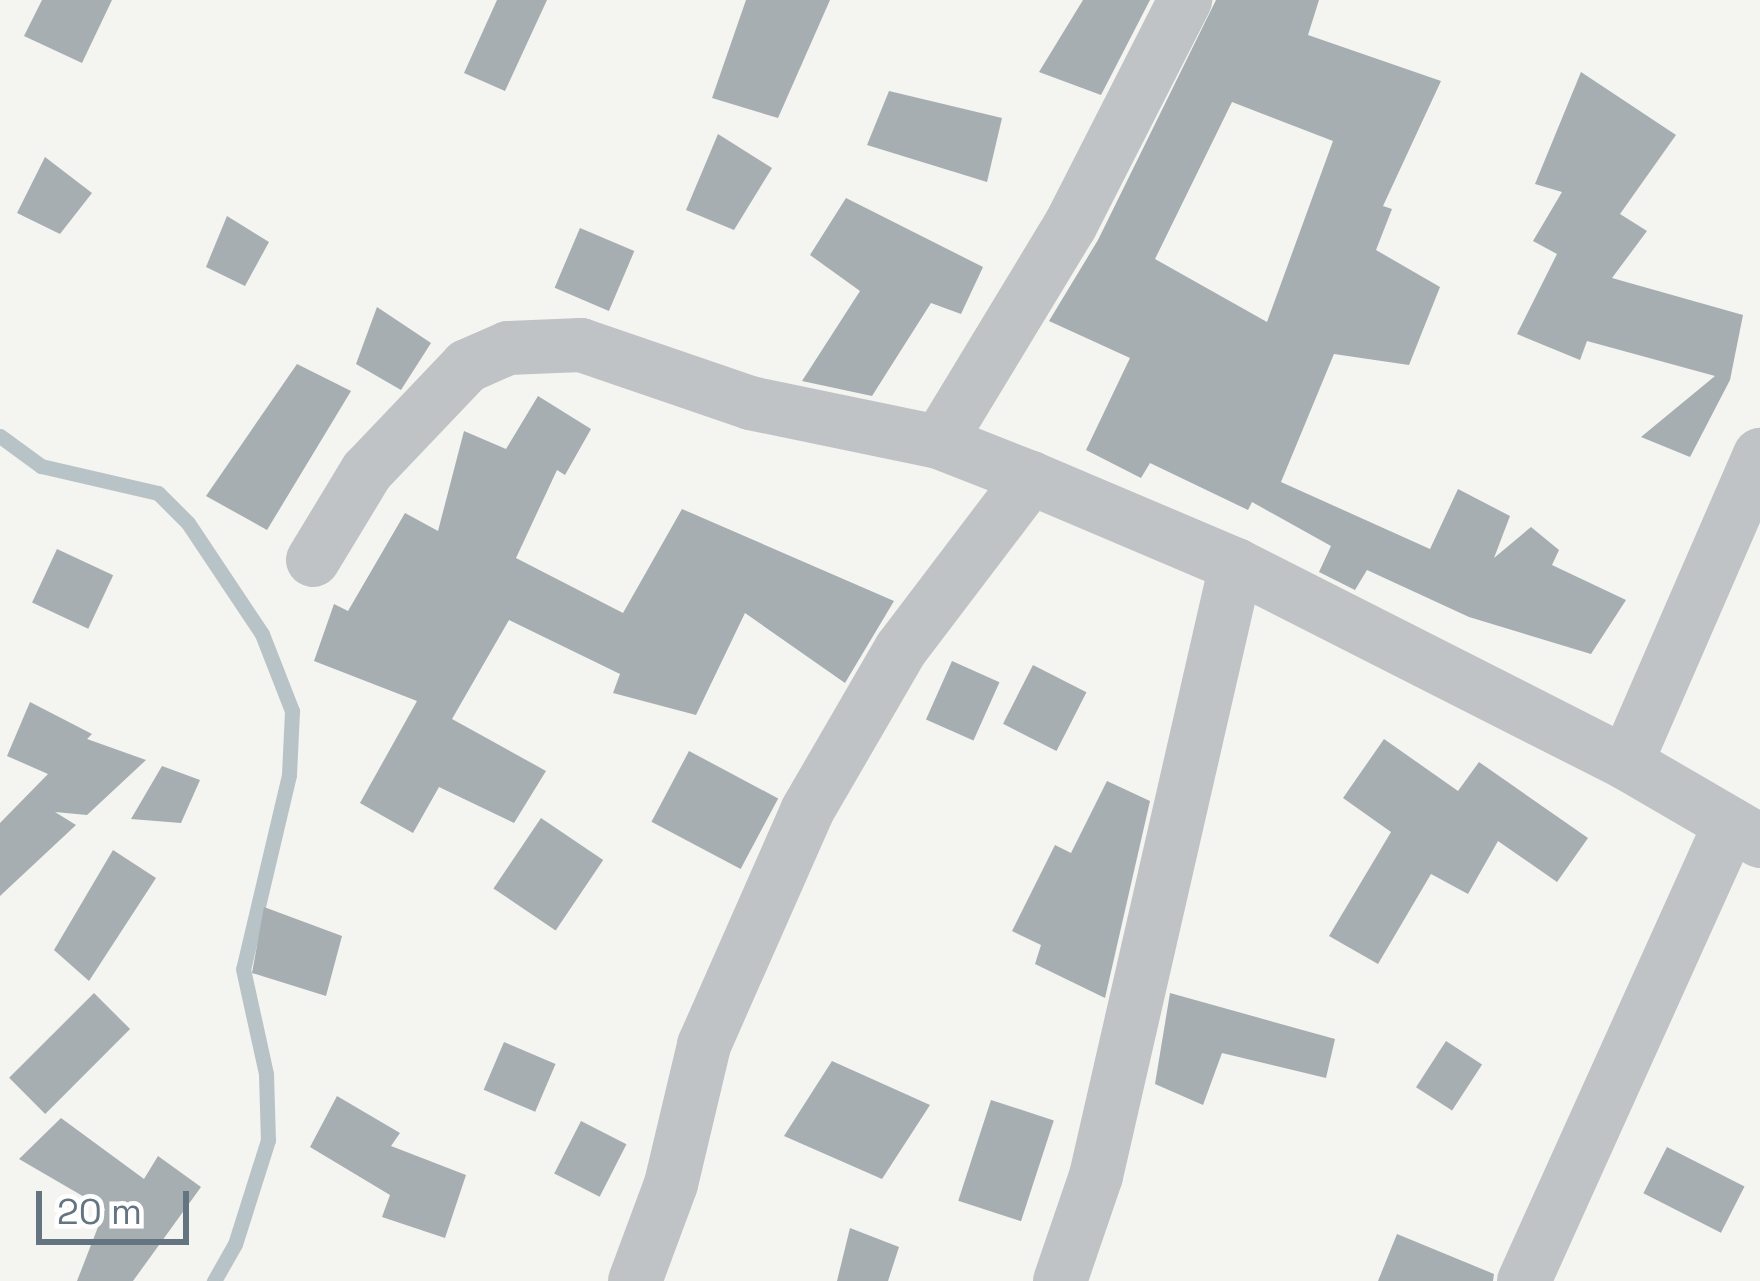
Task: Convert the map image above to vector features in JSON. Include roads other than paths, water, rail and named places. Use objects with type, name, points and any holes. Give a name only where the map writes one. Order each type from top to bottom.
[{"type":"street","points":[[939,442],[1070,226],[1185,0]]},
{"type":"street","points":[[313,560],[367,471],[466,366],[508,348],[581,345],[750,403],[939,442],[1031,478],[1236,565],[1626,763],[1745,834],[1524,1281]]},
{"type":"street","points":[[1626,763],[1760,455]]},
{"type":"street","points":[[634,1281],[671,1184],[704,1046],[807,812],[901,649],[1031,478]]},
{"type":"street","points":[[1060,1281],[1096,1176],[1236,565]]},
{"type":"waterway","points":[[0,436],[41,466],[158,493],[188,523],[262,634],[292,711],[289,775],[243,969],[266,1074],[268,1140],[235,1244],[214,1281]]}]
